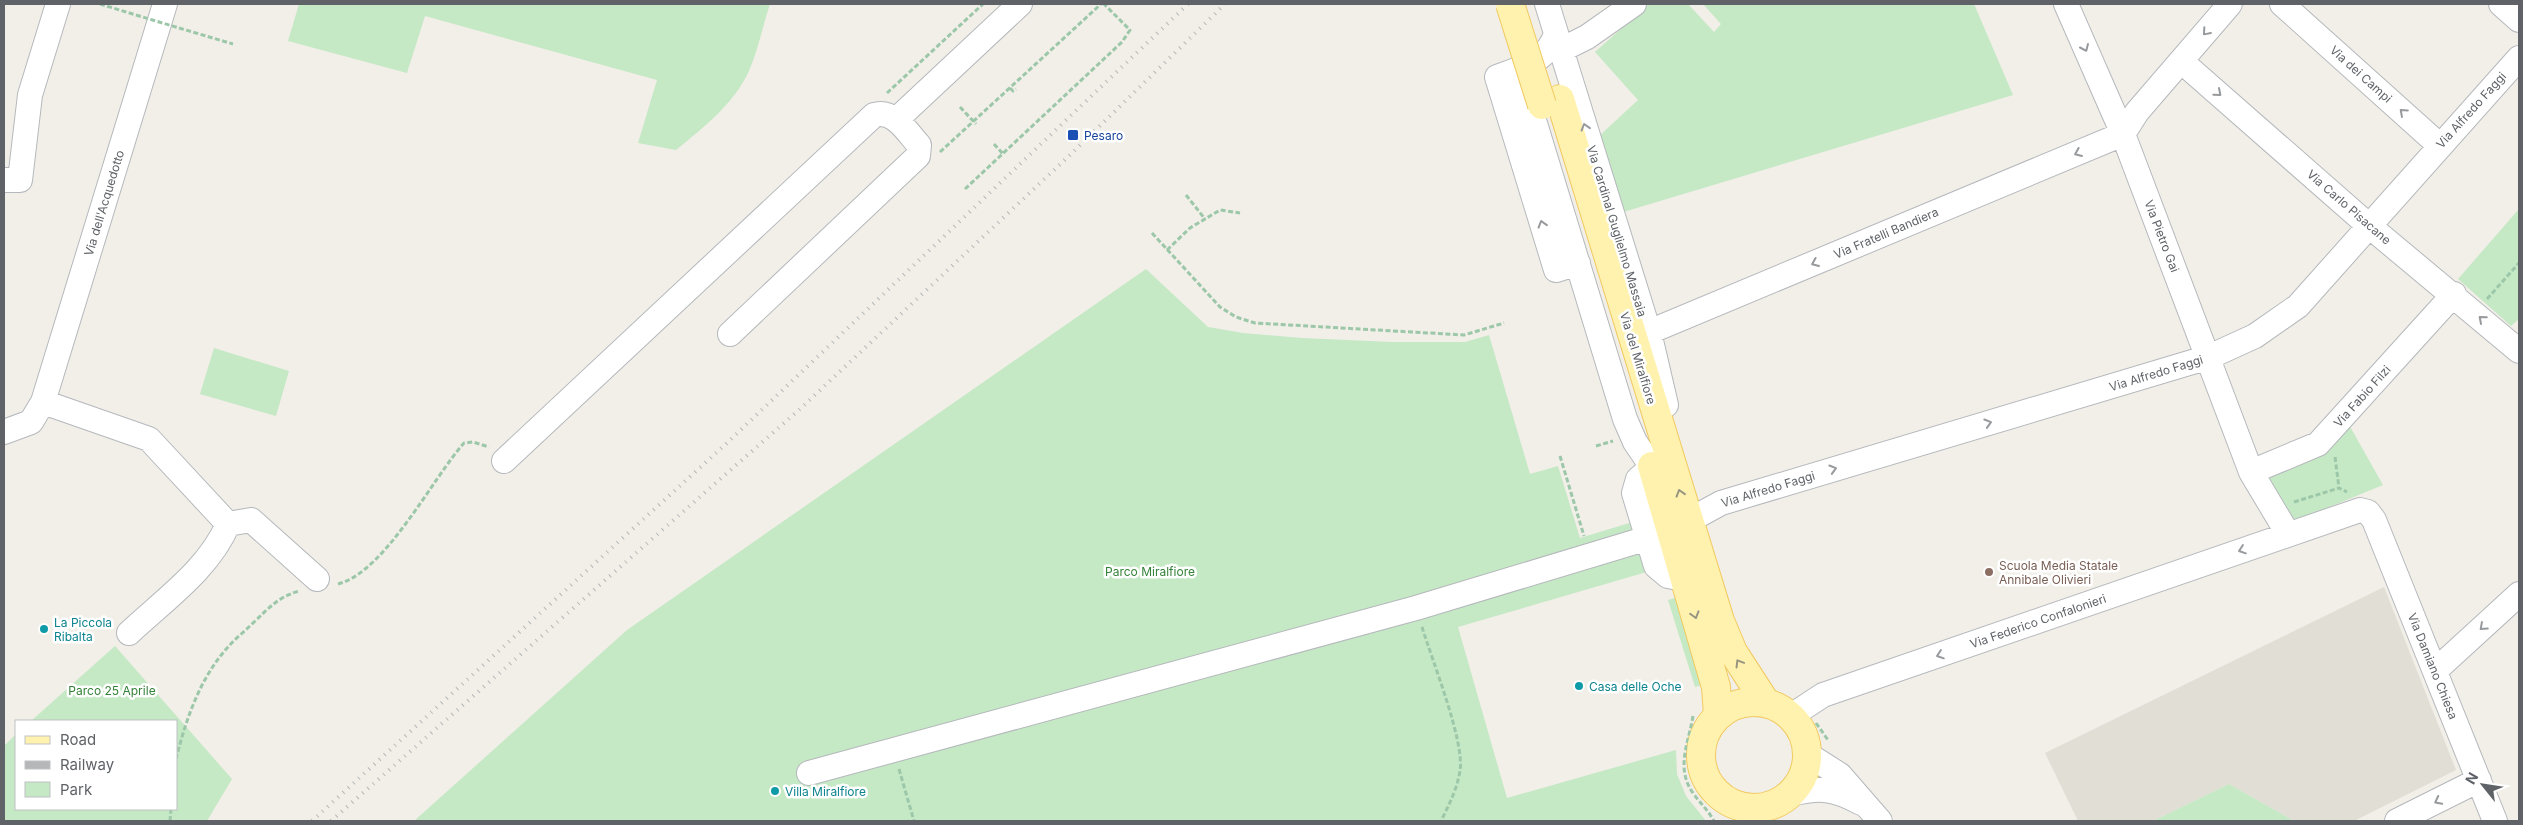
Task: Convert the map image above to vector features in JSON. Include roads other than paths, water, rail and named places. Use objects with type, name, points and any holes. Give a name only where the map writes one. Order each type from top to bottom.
[{"type":"main road","name":"Via del Miralfiore","points":[[1530,4],[1551,102],[1661,464],[1684,579],[1716,688],[1706,714]]},
{"type":"main road","name":"Via del Miralfiore","points":[[1509,17],[1551,102]]},
{"type":"main road","name":"Via del Miralfiore","points":[[1661,464],[1688,521],[1720,622],[1733,652],[1766,703]]},
{"type":"main road","points":[[1749,702],[1766,703],[1791,716],[1800,727],[1807,754],[1806,768],[1800,782],[1779,806],[1748,809],[1734,806],[1722,814],[1703,773],[1700,758],[1705,735],[1706,714],[1749,702]]},
{"type":"street","points":[[4,180],[20,180],[30,95],[58,4]]},
{"type":"street","name":"Via dell'Acquedotto","points":[[5,438],[31,422],[43,402],[165,4]]},
{"type":"street","points":[[896,120],[1020,4]]},
{"type":"street","points":[[1499,4],[1509,17],[1520,21],[1532,19],[1544,23],[1559,42]]},
{"type":"street","name":"Via Cardinal Guglielmo Massaia","points":[[1547,4],[1649,332],[1665,402],[1661,464]]},
{"type":"street","points":[[1519,69],[1533,63],[1559,42],[1587,37],[1634,4]]},
{"type":"street","name":"Via Pietro Gai","points":[[2066,4],[2123,134],[2251,472],[2288,534]]},
{"type":"street","points":[[2123,134],[2136,112],[2230,4]]},
{"type":"street","name":"Via dei Campi","points":[[2282,4],[2439,145]]},
{"type":"street","points":[[2501,4],[2519,20]]},
{"type":"street","name":"Via del Miralfiore","points":[[1509,17],[1519,69],[1567,267],[1625,419],[1636,442],[1661,464]]},
{"type":"street","name":"Via Alfredo Faggi","points":[[1688,521],[1722,503],[2209,357],[2255,336],[2298,306],[2439,145],[2519,58]]},
{"type":"street","name":"Via Carlo Pisacane","points":[[2181,61],[2368,225],[2454,294],[2519,351]]},
{"type":"street","points":[[504,461],[874,115],[883,112],[890,115],[927,151],[918,156],[730,334]]},
{"type":"street","name":"Via Fratelli Bandiera","points":[[1649,332],[2123,134]]},
{"type":"street","name":"Via Fabio Filzi","points":[[2251,472],[2318,444],[2454,294]]},
{"type":"street","points":[[43,402],[149,439],[228,524]]},
{"type":"street","points":[[1661,464],[1638,479],[1634,493],[1656,566],[1668,576],[1684,579]]},
{"type":"street","name":"Via Federico Confalonieri","points":[[1791,716],[1823,695],[2360,510],[2362,504]]},
{"type":"street","name":"Via Damiano Chiesa","points":[[2362,504],[2374,520],[2436,670],[2495,821]]},
{"type":"street","points":[[228,524],[251,520],[317,580]]},
{"type":"street","points":[[129,633],[202,566],[220,543],[228,524]]},
{"type":"street","points":[[808,773],[1416,608],[1648,538]]},
{"type":"street","points":[[2436,670],[2519,594]]},
{"type":"street","points":[[1807,754],[1840,775],[1879,816]]},
{"type":"street","points":[[2397,821],[2479,780]]},
{"type":"street","points":[[1779,806],[1816,788],[1834,791],[1879,816]]},
{"type":"railway","points":[[312,821],[727,443],[1188,4]]},
{"type":"railway","points":[[331,821],[800,409],[1071,154],[1225,4]]},
{"type":"place","name":"Pesaro","points":[[1073,135]]},
{"type":"place","name":"Scuola Media Statale Annibale Olivieri","points":[[1989,572]]},
{"type":"place","name":"La Piccola Ribalta","points":[[44,629]]},
{"type":"place","name":"Casa delle Oche","points":[[1579,686]]},
{"type":"place","name":"Villa Miralfiore","points":[[775,791]]},
{"type":"park label","name":"Parco Miralfiore","points":[[1150,571]]},
{"type":"park label","name":"Parco 25 Aprile","points":[[112,690]]}]
